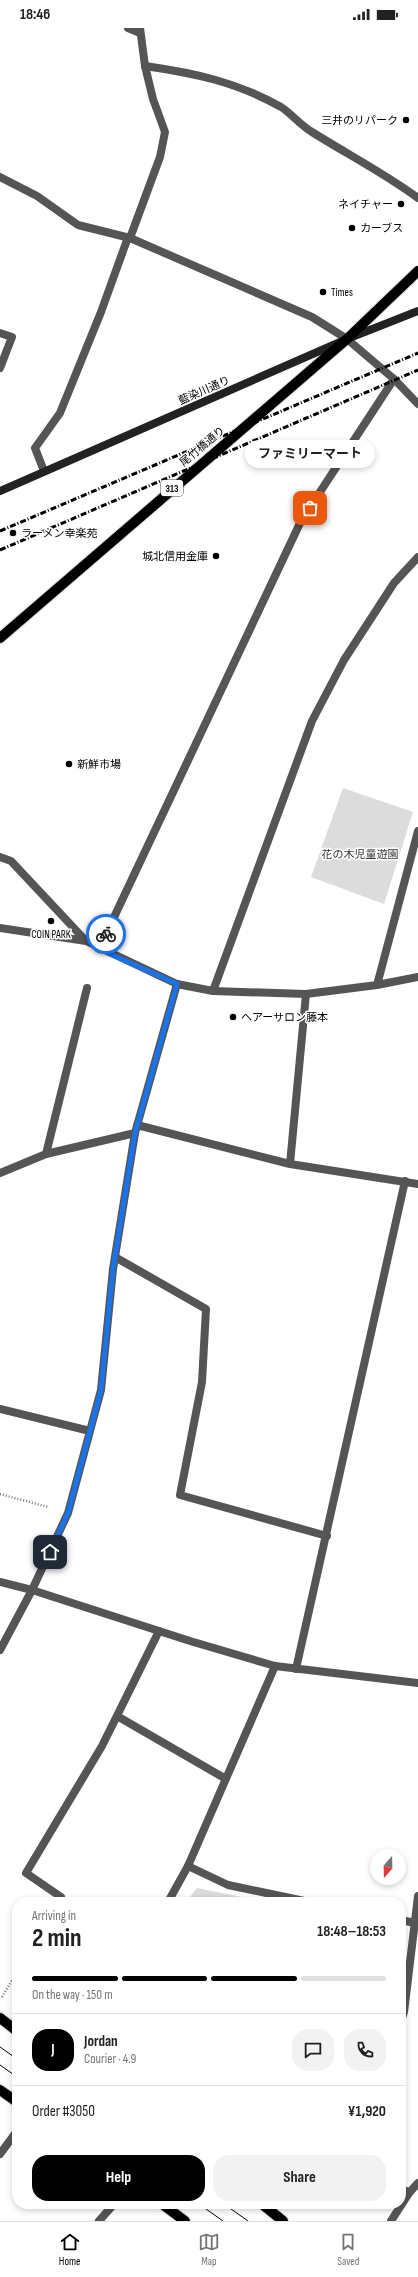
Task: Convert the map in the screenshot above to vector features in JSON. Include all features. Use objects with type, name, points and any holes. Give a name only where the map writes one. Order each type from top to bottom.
[{"type":"main road","name":"尾竹橋通り","points":[[0,638],[347,339],[418,271]]},
{"type":"main road","points":[[0,2018],[12,2027]]},
{"type":"main road","points":[[0,2090],[12,2098]]},
{"type":"main road","points":[[169,2209],[185,2221]]},
{"type":"main road","points":[[268,2209],[283,2221]]},
{"type":"street","points":[[44,472],[35,448],[60,413],[101,312],[160,157],[165,132],[153,99],[145,66],[140,31],[128,28]]},
{"type":"street","points":[[145,66],[190,72],[243,87],[282,108],[310,131],[388,176],[418,198]]},
{"type":"street","points":[[0,177],[37,196],[78,224],[129,239],[312,317],[347,339],[394,379],[418,404]]},
{"type":"street","name":"藍染川通り","points":[[0,490],[347,339],[418,311]]},
{"type":"street","points":[[0,333],[12,337],[0,368]]},
{"type":"street","points":[[99,949],[301,521],[394,379]]},
{"type":"street","points":[[213,991],[312,721],[344,660],[394,583],[418,557]]},
{"type":"street","points":[[377,985],[418,831]]},
{"type":"street","points":[[0,856],[11,862],[86,941],[99,949],[177,984],[213,991],[306,994],[377,985],[418,977]]},
{"type":"street","points":[[0,928],[86,941]]},
{"type":"street","points":[[0,1650],[32,1590],[68,1513],[101,1390],[115,1257],[136,1129],[177,984]]},
{"type":"street","points":[[46,1154],[87,988]]},
{"type":"street","points":[[290,1164],[306,994]]},
{"type":"street","points":[[0,1172],[46,1154],[136,1129],[290,1164],[418,1184]]},
{"type":"street","points":[[296,1669],[327,1536],[405,1181]]},
{"type":"street","points":[[115,1257],[206,1309],[202,1382],[180,1495],[327,1536]]},
{"type":"street","points":[[0,1409],[90,1431]]},
{"type":"street","points":[[0,1582],[32,1590],[159,1631],[275,1666],[418,1684]]},
{"type":"street","points":[[61,1897],[26,1873],[102,1746],[159,1631]]},
{"type":"street","points":[[171,1897],[188,1866],[275,1666]]},
{"type":"street","points":[[116,1716],[226,1779]]},
{"type":"street","points":[[188,1866],[228,1885],[285,1897]]},
{"type":"street","points":[[406,1986],[418,1896]]},
{"type":"street","points":[[406,1921],[415,1923]]},
{"type":"street","points":[[0,2154],[12,2138]]},
{"type":"street","points":[[406,2198],[418,2182]]},
{"type":"street","points":[[99,2221],[110,2209]]},
{"type":"street","points":[[391,2221],[399,2209]]},
{"type":"path","points":[[0,1494],[68,1513]]},
{"type":"path","points":[[2,1998],[12,1981]]},
{"type":"green space","name":"花の木児童遊園","points":[[343,788],[413,812],[384,904],[311,877]]},
{"type":"green space","points":[[197,1888],[242,1897],[190,1897]]},
{"type":"tram line","points":[[0,2047],[12,2055]]},
{"type":"tram line","points":[[0,2065],[12,2073]]},
{"type":"tram line","points":[[206,2209],[223,2221]]},
{"type":"tram line","points":[[231,2209],[248,2221]]},
{"type":"railway","points":[[0,531],[418,353]]},
{"type":"railway","points":[[0,550],[418,370]]},
{"type":"way so far","points":[[106,934],[301,521],[310,508]]},
{"type":"place","name":"三井のリパーク","points":[[406,120]]},
{"type":"place","name":"ネイチャー","points":[[401,204]]},
{"type":"place","name":"カーブス","points":[[352,228]]},
{"type":"place","name":"Times","points":[[323,292]]},
{"type":"place","name":"ファミリーマート","points":[[310,508]]},
{"type":"place","name":"ラーメン幸楽苑","points":[[13,533]]},
{"type":"place","name":"城北信用金庫","points":[[216,556]]},
{"type":"place","name":"新鮮市場","points":[[69,764]]},
{"type":"place","name":"COIN PARK","points":[[51,921]]},
{"type":"place","name":"ヘアーサロン藤本","points":[[233,1017]]},
{"type":"route","points":[[50,1552],[68,1513],[101,1390],[113,1269],[135,1133],[177,984],[99,949],[106,934]]}]
